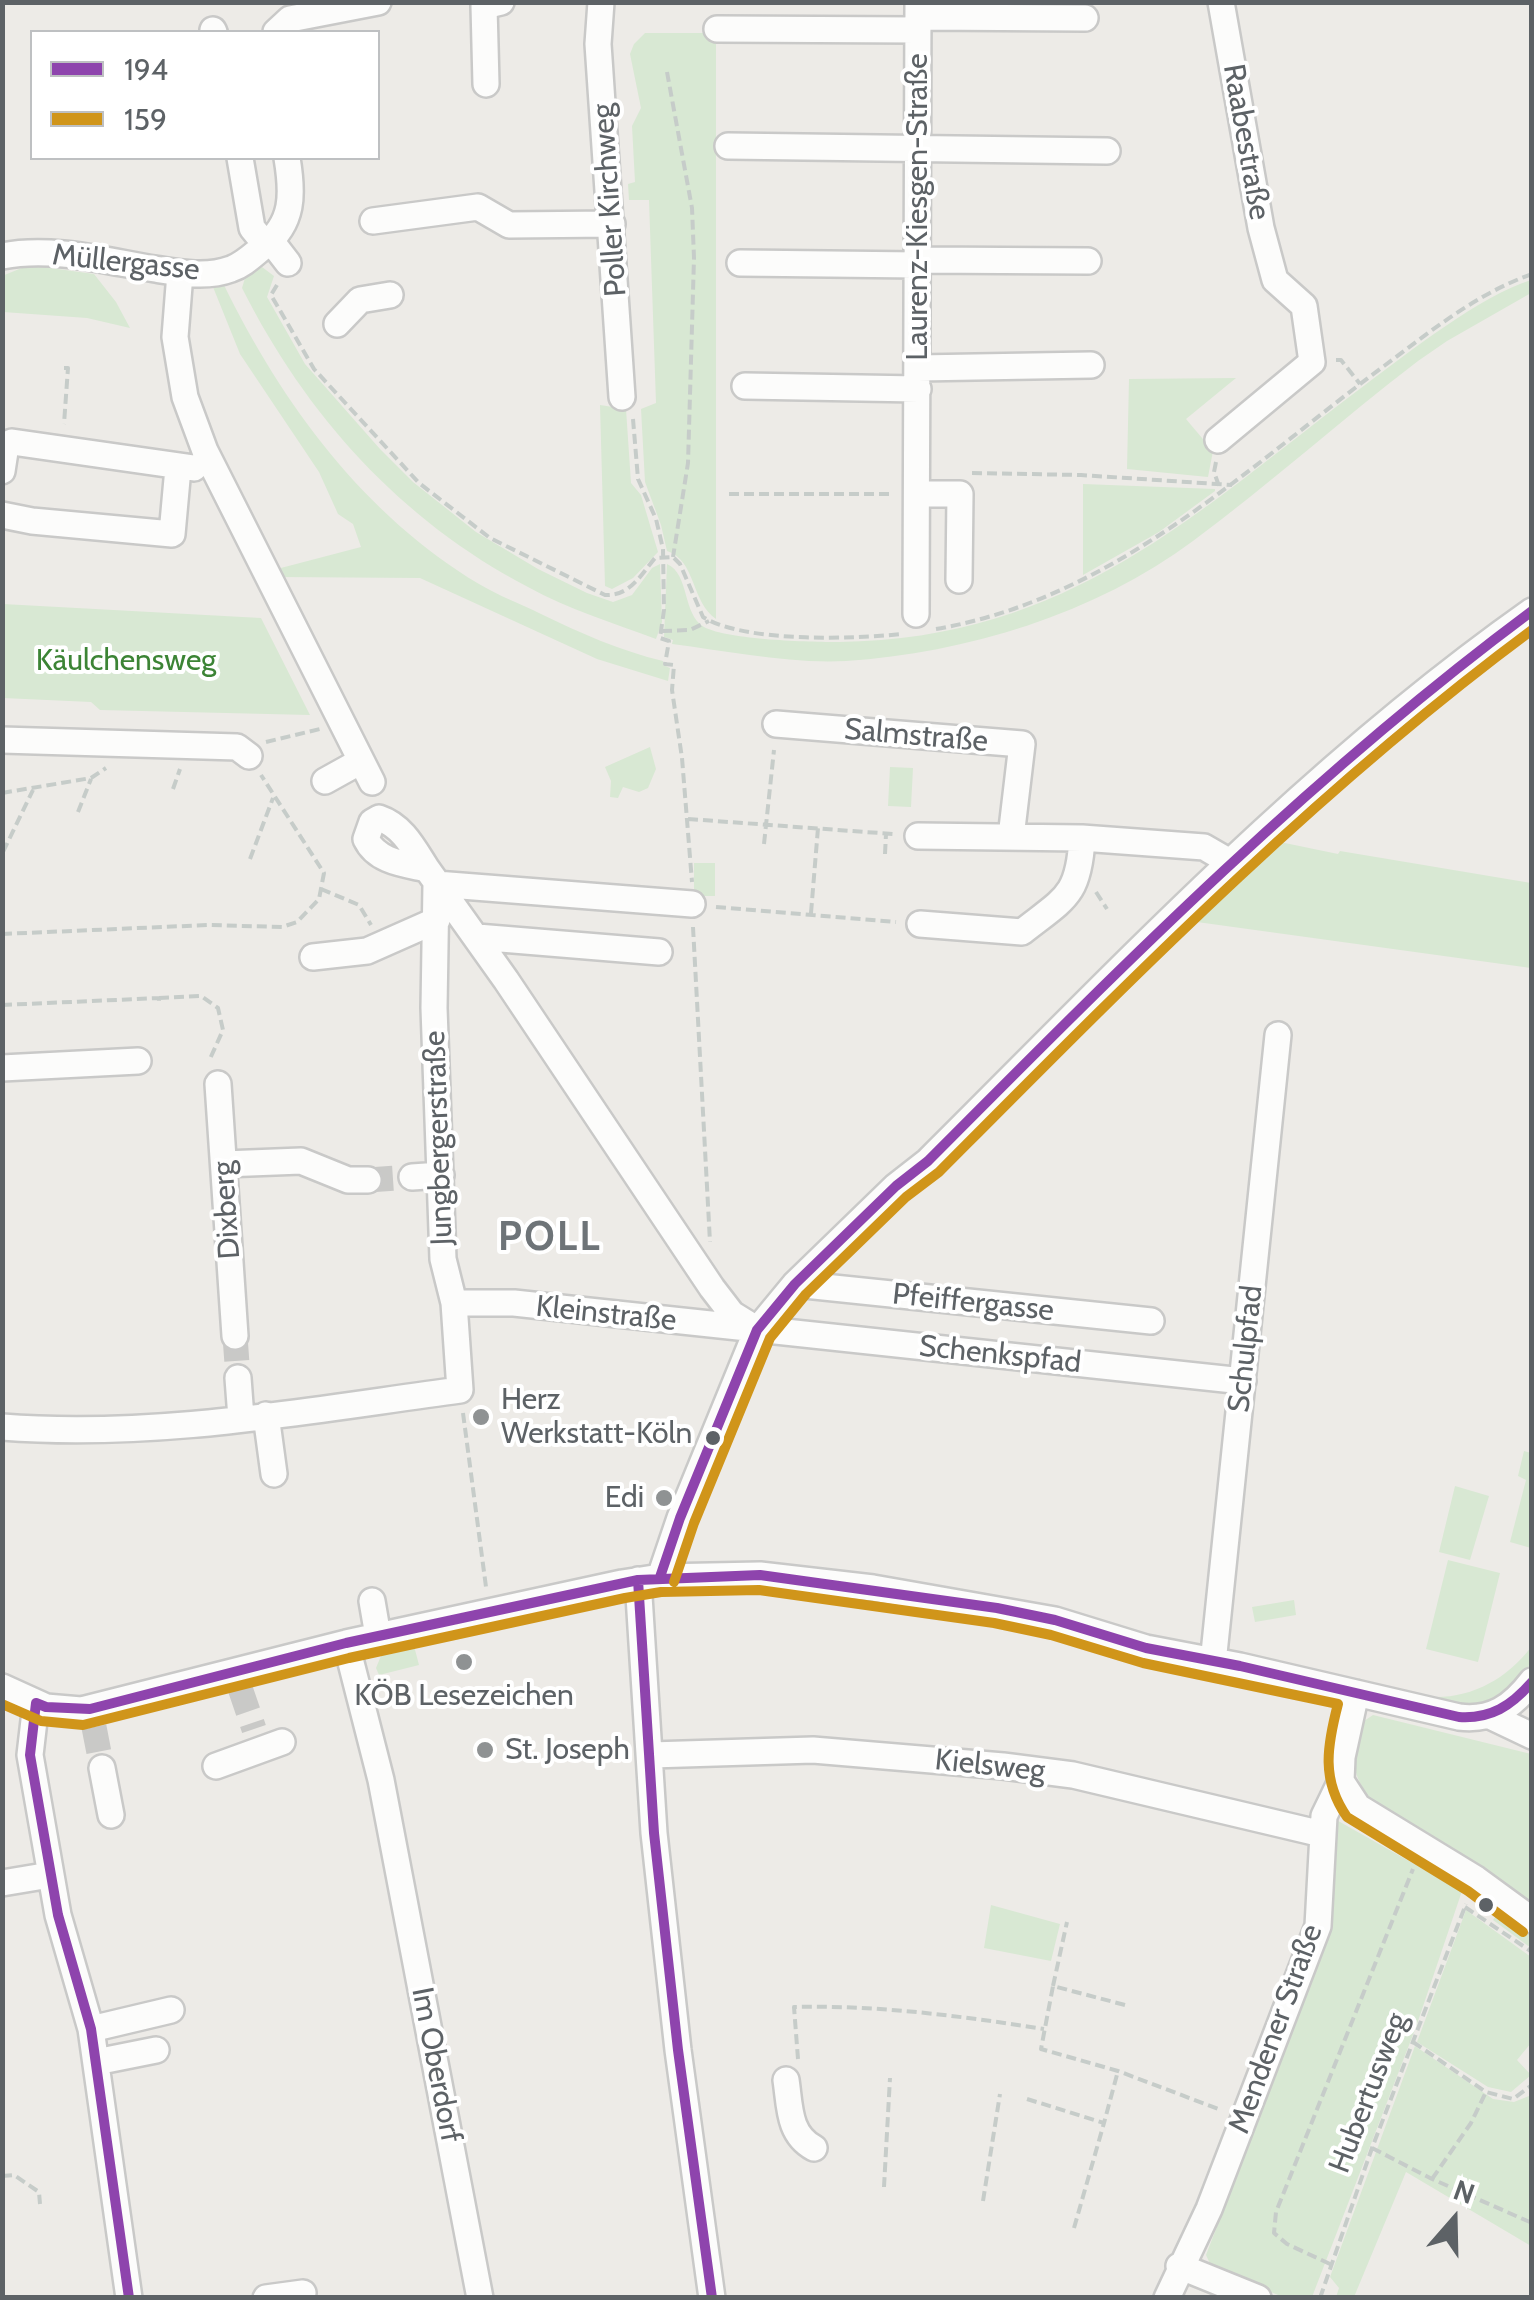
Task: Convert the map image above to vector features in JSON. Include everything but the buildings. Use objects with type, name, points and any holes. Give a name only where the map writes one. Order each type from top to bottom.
[{"type":"street","points":[[278,30],[290,19],[378,2]]},
{"type":"street","points":[[486,84],[484,6],[500,2]]},
{"type":"street","name":"Poller Kirchweg","points":[[601,2],[598,44],[622,397]]},
{"type":"street","name":"Raabestraße","points":[[1221,2],[1261,228],[1275,280],[1304,306],[1312,362]]},
{"type":"street","points":[[717,29],[918,16],[1085,18]]},
{"type":"street","name":"Laurenz-Kiesgen-Straße","points":[[918,16],[918,494],[923,625]]},
{"type":"street","points":[[728,146],[1107,150]]},
{"type":"street","points":[[240,160],[252,228],[288,263]]},
{"type":"street","points":[[268,243],[281,232],[290,207],[287,160]]},
{"type":"street","points":[[373,222],[478,207],[509,225],[612,224]]},
{"type":"street","name":"Müllergasse","points":[[2,256],[20,252],[60,254],[180,273],[226,271],[236,268],[268,243]]},
{"type":"street","points":[[740,263],[1088,261]]},
{"type":"street","points":[[180,273],[175,337],[185,397],[214,469],[367,771],[325,780]]},
{"type":"street","points":[[337,324],[360,300],[390,295]]},
{"type":"street","points":[[1218,440],[1312,362]]},
{"type":"street","points":[[745,386],[918,389],[1091,365]]},
{"type":"street","points":[[2,471],[6,445],[12,442],[178,468],[214,469]]},
{"type":"street","points":[[2,515],[172,534],[178,468]]},
{"type":"street","points":[[918,494],[960,494],[959,580]]},
{"type":"street","points":[[712,2298],[654,1832],[649,1578],[668,1548],[757,1330],[795,1284],[896,1186],[928,1161],[1230,862],[1394,714],[1532,611]]},
{"type":"street","name":"Salmstraße","points":[[776,724],[1022,744],[1011,838]]},
{"type":"street","points":[[2,740],[243,751]]},
{"type":"street","points":[[918,836],[1082,838],[1204,847],[1230,862]]},
{"type":"street","points":[[920,924],[1022,932],[1074,887],[1081,868],[1082,838]]},
{"type":"street","points":[[432,877],[692,904]]},
{"type":"street","points":[[432,877],[712,1288],[732,1314],[757,1330]]},
{"type":"street","name":"Jungbergerstraße","points":[[432,877],[437,920],[434,1008],[443,1259],[454,1303],[460,1390]]},
{"type":"street","points":[[314,958],[375,948],[437,920]]},
{"type":"street","points":[[477,938],[659,952]]},
{"type":"street","name":"Schulpfad","points":[[1213,1663],[1278,1035]]},
{"type":"street","points":[[2,1068],[138,1061]]},
{"type":"street","name":"Dixberg","points":[[218,1084],[235,1336]]},
{"type":"street","points":[[224,1164],[301,1161],[348,1180],[368,1180]]},
{"type":"street","points":[[412,1177],[441,1175]]},
{"type":"street","name":"Pfeiffergasse","points":[[795,1284],[1151,1321]]},
{"type":"street","name":"Kleinstraße","points":[[454,1303],[514,1304],[757,1330]]},
{"type":"street","name":"Schenkspfad","points":[[757,1330],[1242,1381]]},
{"type":"street","points":[[238,1378],[274,1474]]},
{"type":"street","points":[[2,1427],[51,1431],[150,1430],[460,1390]]},
{"type":"street","points":[[2,1687],[46,1707],[92,1718],[238,1680],[346,1644],[489,1611],[649,1578],[760,1575],[873,1588],[1055,1620],[1146,1648],[1213,1663],[1459,1717],[1490,1716],[1532,1736]]},
{"type":"street","points":[[372,1601],[378,1636]]},
{"type":"street","name":"Im Oberdorf","points":[[346,1644],[391,1834],[480,2298]]},
{"type":"street","points":[[1490,1716],[1519,1698],[1532,1681]]},
{"type":"street","name":"Mendener Straße","points":[[1166,2298],[1209,2209],[1318,1926],[1322,1834],[1330,1801],[1341,1781],[1342,1757],[1356,1693]]},
{"type":"street","points":[[36,1703],[30,1755],[70,1965],[91,2029],[129,2298]]},
{"type":"street","points":[[216,1766],[266,1740]]},
{"type":"street","name":"Kielsweg","points":[[652,1754],[813,1750],[1003,1766],[1073,1776],[1322,1834]]},
{"type":"street","points":[[102,1768],[111,1815]]},
{"type":"street","points":[[1341,1781],[1358,1807],[1476,1879],[1532,1920]]},
{"type":"street","points":[[2,1883],[50,1875]]},
{"type":"street","points":[[91,2029],[171,2010]]},
{"type":"street","points":[[96,2062],[156,2050]]},
{"type":"street","points":[[792,2072],[792,2124],[804,2143],[814,2148]]},
{"type":"street","points":[[1179,2266],[1258,2298]]},
{"type":"street","points":[[266,2298],[302,2292]]},
{"type":"path","points":[[667,72],[692,208],[694,258],[688,463],[673,557]]},
{"type":"path","points":[[288,263],[271,295],[314,369],[383,446],[448,508],[490,538],[605,596],[619,596],[629,589],[655,558],[673,557],[680,564],[703,617],[727,628],[788,635],[872,637],[1003,612],[1064,591],[1174,527],[1459,310],[1532,274]]},
{"type":"path","points":[[1312,362],[1340,360],[1360,384]]},
{"type":"path","points":[[62,448],[68,368],[64,368]]},
{"type":"path","points":[[622,397],[634,422],[638,479],[656,519],[663,556],[660,638],[669,641],[665,664],[674,666],[672,690],[682,758],[712,1288]]},
{"type":"path","points":[[964,472],[1232,485]]},
{"type":"path","points":[[729,494],[918,494]]},
{"type":"path","points":[[662,632],[700,628],[709,621]]},
{"type":"path","points":[[2,934],[208,925],[282,927],[297,922],[319,899],[324,873],[243,751],[341,724]]},
{"type":"path","points":[[764,844],[776,724]]},
{"type":"path","points":[[2,793],[91,778],[109,765],[122,743]]},
{"type":"path","points":[[78,812],[91,778]]},
{"type":"path","points":[[3,852],[33,790]]},
{"type":"path","points":[[250,859],[273,797]]},
{"type":"path","points":[[686,819],[918,836]]},
{"type":"path","points":[[811,914],[818,828]]},
{"type":"path","points":[[885,854],[886,834]]},
{"type":"path","points":[[321,889],[359,905],[370,922],[375,948]]},
{"type":"path","points":[[692,904],[920,924]]},
{"type":"path","points":[[2,1005],[159,1002],[201,996],[218,1008],[223,1030],[208,1060],[218,1084]]},
{"type":"path","points":[[72,1002],[72,1010]]},
{"type":"path","points":[[460,1390],[489,1611]]},
{"type":"path","points":[[1330,2264],[1287,2244],[1274,2233],[1276,2212],[1422,1846]]},
{"type":"path","name":"Hubertusweg","points":[[1320,2298],[1372,2148],[1465,1907],[1532,1952]]},
{"type":"path","points":[[1067,1922],[1041,2050],[1118,2071],[1244,2119]]},
{"type":"path","points":[[1052,1986],[1125,2005]]},
{"type":"path","points":[[792,2072],[794,2007],[926,2012],[1044,2030]]},
{"type":"path","points":[[1413,2042],[1486,2092],[1513,2099],[1532,2085]]},
{"type":"path","points":[[1074,2228],[1118,2071]]},
{"type":"path","points":[[884,2187],[890,2078]]},
{"type":"path","points":[[1432,2179],[1471,2123],[1486,2092]]},
{"type":"path","points":[[983,2201],[1000,2094]]},
{"type":"path","points":[[1028,2098],[1104,2123]]},
{"type":"path","points":[[1372,2148],[1532,2223]]},
{"type":"path","points":[[2,2176],[14,2175],[38,2192],[40,2204]]},
{"type":"green space","points":[[645,33],[716,33],[716,619],[702,602],[683,563],[667,551],[645,482],[641,409],[656,403],[649,200],[629,200],[628,184],[635,182],[632,126],[641,108],[630,54]]},
{"type":"green space","points":[[29,265],[94,274],[130,328],[87,318],[3,312],[2,276]]},
{"type":"green space","points":[[262,267],[274,276],[267,297],[305,364],[413,482],[476,532],[538,569],[613,602],[632,595],[652,568],[660,564],[662,622],[656,639],[528,587],[438,530],[398,496],[327,421],[267,335],[242,288],[245,278]]},
{"type":"green space","points":[[1531,280],[1531,293],[1418,361],[1193,541],[1155,567],[1072,609],[983,639],[891,657],[846,661],[759,656],[672,644],[673,640],[664,637],[667,564],[679,576],[692,613],[704,627],[731,635],[770,639],[839,642],[921,635],[995,619],[1062,593],[1124,561],[1184,522],[1445,326]]},
{"type":"green space","points":[[224,285],[300,414],[363,490],[399,525],[437,556],[494,592],[601,641],[663,661],[670,668],[668,681],[597,659],[420,578],[277,577],[277,569],[361,547],[353,524],[338,514],[319,472],[240,354],[213,287]]},
{"type":"green space","points":[[1236,378],[1186,419],[1213,451],[1208,477],[1127,469],[1129,379]]},
{"type":"green space","points":[[600,405],[626,409],[631,483],[641,495],[658,552],[633,578],[612,589],[605,586]]},
{"type":"green space","points":[[1083,484],[1215,491],[1159,532],[1083,575]]},
{"type":"green space","name":"Käulchensweg","points":[[3,604],[261,618],[310,715],[100,710],[91,702],[3,698]]},
{"type":"green space","points":[[650,747],[656,769],[648,788],[639,792],[623,787],[618,798],[610,797],[611,781],[605,767]]},
{"type":"green space","points":[[890,767],[913,768],[911,807],[888,806]]},
{"type":"green space","points":[[1280,842],[1531,883],[1531,968],[1197,922]]},
{"type":"green space","points":[[694,863],[715,863],[715,896],[694,896]]},
{"type":"green space","points":[[1524,1451],[1531,1453],[1531,1548],[1510,1542],[1526,1480],[1518,1476]]},
{"type":"green space","points":[[1455,1486],[1489,1496],[1470,1560],[1439,1552]]},
{"type":"green space","points":[[1448,1560],[1500,1573],[1478,1662],[1426,1649]]},
{"type":"green space","points":[[1294,1600],[1296,1615],[1255,1622],[1252,1607]]},
{"type":"green space","points":[[413,1642],[419,1665],[379,1675],[376,1668],[383,1651]]},
{"type":"green space","points":[[1531,1647],[1523,1679],[1481,1710],[1421,1696],[1453,1696],[1482,1687],[1509,1670]]},
{"type":"green space","points":[[1373,1715],[1531,1754],[1531,1909],[1373,1802],[1356,1773],[1355,1756],[1361,1723]]},
{"type":"green space","points":[[1333,1818],[1462,1891],[1416,2027],[1312,2297],[1283,2297],[1212,2268],[1206,2255],[1330,1931]]},
{"type":"green space","points":[[991,1905],[1060,1924],[1051,1961],[984,1948]]},
{"type":"green space","points":[[1466,1910],[1531,1957],[1531,2043],[1517,2060],[1531,2075],[1511,2092],[1488,2087],[1417,2042]]},
{"type":"green space","points":[[1499,1912],[1531,1935],[1531,1948],[1493,1920]]},
{"type":"green space","points":[[1415,2046],[1493,2099],[1514,2102],[1531,2098],[1531,2246],[1406,2172],[1354,2297],[1336,2297],[1339,2288],[1330,2277]]},
{"type":"tunnel","points":[[368,1180],[412,1177]]},
{"type":"tunnel","points":[[235,1336],[238,1378]]},
{"type":"tunnel","points":[[240,1688],[254,1729]]},
{"type":"tunnel","points":[[94,1727],[102,1768]]},
{"type":"transit line","name":"194","points":[[660,1577],[757,1330],[795,1284],[896,1186],[928,1161],[1146,945],[1294,806],[1450,674],[1532,611]]},
{"type":"transit line","name":"159","points":[[674,1582],[770,1338],[806,1294],[906,1197],[939,1172],[1152,959],[1299,822],[1374,756],[1532,630]]},
{"type":"transit line","name":"194","points":[[129,2298],[91,2029],[58,1915],[30,1755],[36,1703],[90,1709],[346,1643],[638,1580],[760,1575],[997,1608],[1055,1620],[1146,1648],[1459,1717],[1481,1716],[1500,1709],[1532,1682]]},
{"type":"transit line","name":"194","points":[[638,1580],[654,1833],[678,2050],[712,2298]]},
{"type":"transit line","name":"159","points":[[2,1704],[41,1721],[83,1725],[349,1658],[661,1592],[759,1590],[994,1623],[1051,1635],[1143,1663],[1338,1704],[1331,1734],[1330,1776],[1347,1817],[1468,1891],[1523,1932]]},
{"type":"place","name":"Herz Werkstatt-Köln","points":[[481,1417]]},
{"type":"place","name":"Edi","points":[[664,1498]]},
{"type":"place","name":"KÖB Lesezeichen","points":[[464,1662]]},
{"type":"place","name":"St. Joseph","points":[[485,1750]]},
{"type":"district","name":"POLL","points":[[550,1238]]}]
